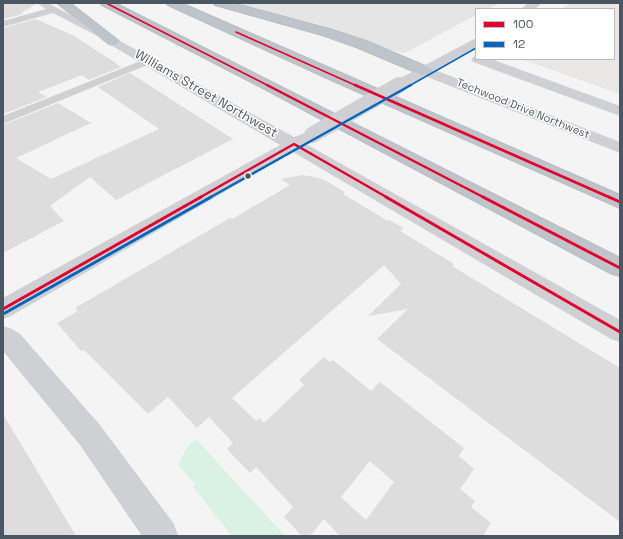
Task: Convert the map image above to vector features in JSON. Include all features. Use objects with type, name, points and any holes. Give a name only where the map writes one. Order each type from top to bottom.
[{"type":"highway","points":[[63,3],[114,41]]},
{"type":"highway","points":[[106,3],[264,83],[620,268]]},
{"type":"highway","points":[[172,3],[620,202]]},
{"type":"highway","points":[[219,3],[326,32],[361,44],[425,71]]},
{"type":"street","name":"Williams Street Northwest","points":[[41,3],[114,41],[148,61],[303,139],[620,332]]},
{"type":"street","points":[[3,24],[52,10]]},
{"type":"street","points":[[3,309],[475,43]]},
{"type":"street","points":[[459,52],[475,58]]},
{"type":"street","points":[[480,60],[620,111]]},
{"type":"street","points":[[3,120],[148,61]]},
{"type":"street","name":"Techwood Drive Northwest","points":[[425,71],[620,148]]},
{"type":"street","points":[[3,336],[11,342],[90,435],[162,536]]},
{"type":"shaded area","points":[[231,3],[500,3],[490,8],[475,8],[475,16],[405,53],[390,50],[326,26]]},
{"type":"shaded area","points":[[570,3],[620,3],[620,94],[524,60],[615,60],[615,8],[563,8]]},
{"type":"green space","points":[[196,439],[285,536],[232,536],[193,487],[195,484],[179,466],[181,458],[188,446]]},
{"type":"building","points":[[3,3],[36,4],[21,13],[23,14],[3,19]]},
{"type":"building","points":[[36,19],[74,36],[121,67],[89,80],[82,75],[38,92],[47,97],[3,114],[3,28]]},
{"type":"building","points":[[130,73],[233,139],[116,200],[90,177],[50,206],[64,221],[3,253],[3,125],[58,103],[91,123],[16,158],[51,179],[159,129],[98,87]]},
{"type":"building","points":[[303,175],[323,179],[345,192],[343,194],[388,221],[389,220],[404,228],[400,231],[454,264],[452,266],[620,368],[620,522],[377,339],[408,309],[368,316],[401,284],[384,265],[232,398],[256,421],[259,418],[264,423],[304,385],[299,380],[324,357],[330,362],[333,360],[371,391],[380,382],[464,448],[459,456],[474,469],[460,489],[475,501],[471,507],[491,523],[483,536],[340,536],[324,519],[310,536],[302,536],[284,517],[293,507],[256,467],[250,473],[227,449],[233,443],[209,417],[197,428],[168,397],[148,414],[84,350],[81,351],[57,323],[78,311],[75,308],[290,185],[281,179]],"holes":[[[370,461],[394,482],[366,520],[341,497]]]},
{"type":"building","points":[[3,414],[76,536],[3,536]]},
{"type":"transit line","name":"100","points":[[106,3],[264,83],[620,268]]},
{"type":"transit line","name":"100","points":[[236,32],[620,202]]},
{"type":"transit line","name":"12","points":[[5,313],[475,49]]},
{"type":"transit line","name":"100","points":[[3,309],[294,144],[620,332]]}]
